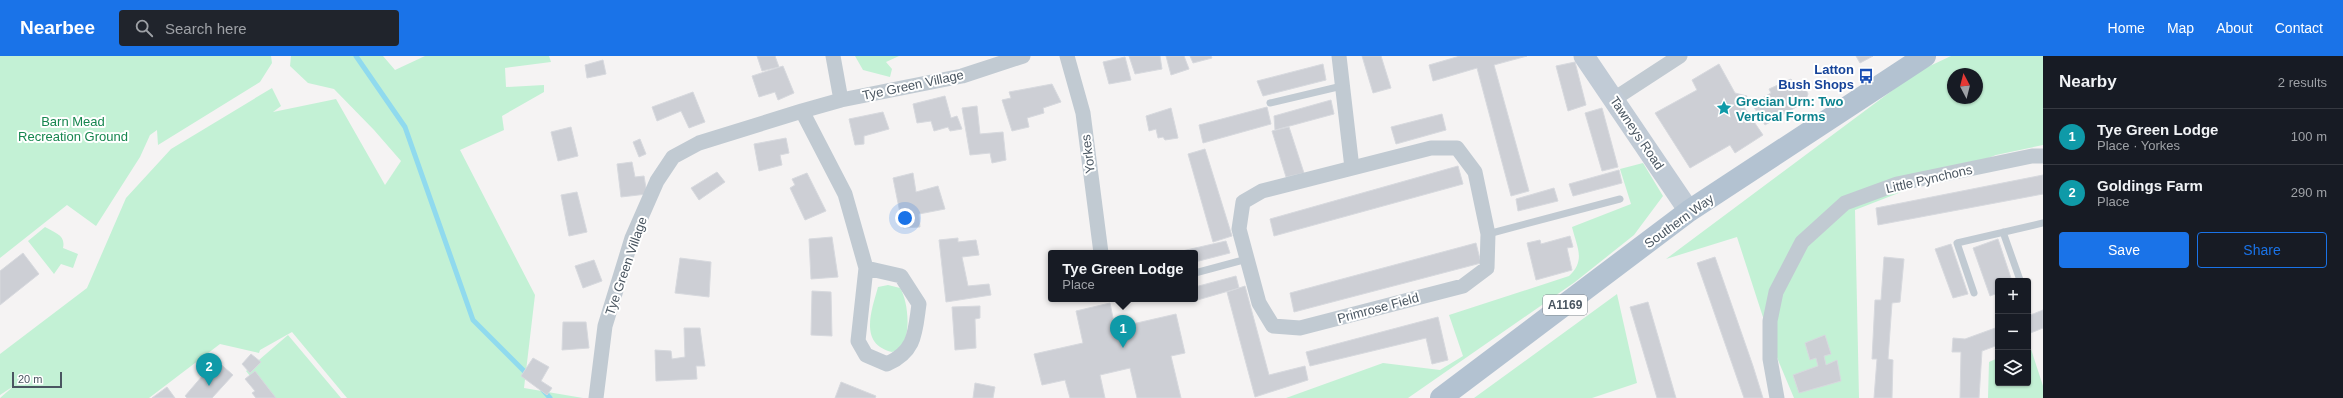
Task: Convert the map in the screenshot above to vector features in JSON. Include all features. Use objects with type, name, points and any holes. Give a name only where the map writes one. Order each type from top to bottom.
[{"type":"main road","name":"Southern Way","points":[[1442,398],[1689,211],[1925,56]]},
{"type":"street","points":[[833,56],[841,100]]},
{"type":"street","name":"Tye Green Village","points":[[596,398],[605,326],[632,238],[657,181],[673,157],[699,142],[802,111],[841,100],[962,76],[1023,56]]},
{"type":"street","name":"Yorkes","points":[[1067,56],[1083,113],[1100,250]]},
{"type":"street","points":[[1339,56],[1352,168]]},
{"type":"street","name":"Tawneys Road","points":[[1584,56],[1689,211]]},
{"type":"street","points":[[1614,99],[1680,56]]},
{"type":"street","points":[[802,111],[846,194],[866,268],[858,341],[866,355],[887,364],[899,359],[914,340],[919,304],[901,276],[866,268]]},
{"type":"street","name":"Primrose Field","points":[[1431,148],[1457,148],[1475,172],[1488,234],[1487,268],[1463,286],[1300,328],[1273,326],[1259,303],[1239,229],[1243,202],[1262,191],[1352,168],[1431,148]]},
{"type":"street","name":"Little Pynchons","points":[[1777,398],[1770,359],[1770,321],[1776,292],[1802,242],[1846,203],[1898,184],[2032,156],[2043,156]]},
{"type":"lane","points":[[1270,103],[1342,86]]},
{"type":"lane","points":[[1488,234],[1620,199]]},
{"type":"lane","points":[[1974,293],[1957,243],[2043,223]]},
{"type":"lane","points":[[2003,232],[2019,278]]},
{"type":"lane","points":[[1198,272],[1247,259]]},
{"type":"green space","name":"Barn Mead Recreation Ground","points":[[0,56],[271,56],[272,63],[260,82],[158,145],[157,130],[150,135],[140,157],[96,226],[67,205],[0,258]]},
{"type":"green space","points":[[291,56],[383,56],[395,70],[425,56],[549,56],[551,62],[505,68],[506,87],[544,85],[544,92],[502,116],[504,130],[460,150],[535,295],[524,388],[583,398],[347,398],[292,332],[260,350],[259,353],[220,344],[149,398],[0,398],[15,385],[0,395],[0,354],[87,288],[126,198],[171,149],[272,88],[281,106],[273,112],[336,99],[385,185],[401,161],[374,130],[334,89],[308,83],[290,66]]},
{"type":"green space","points":[[855,56],[899,56],[886,62],[892,69],[890,77],[863,70]]},
{"type":"green space","points":[[1951,56],[2043,56],[2043,145],[1996,155],[1855,210],[1859,398],[1794,398],[1773,348],[1737,237],[1666,259],[1917,72]]},
{"type":"green space","points":[[1643,163],[1663,196],[1634,235],[1575,282],[1408,398],[1286,398],[1383,363],[1440,370],[1463,356],[1449,315],[1569,276],[1577,265],[1579,259],[1578,248],[1572,227],[1631,204],[1620,169]]},
{"type":"green space","points":[[45,227],[61,237],[63,240],[63,248],[78,254],[73,268],[61,264],[54,274],[28,241]]},
{"type":"green space","points":[[888,285],[900,288],[905,301],[908,318],[904,342],[899,349],[892,352],[882,348],[875,342],[871,335],[870,326],[878,287]]},
{"type":"green space","points":[[1617,294],[1637,383],[1592,398],[1474,398]]},
{"type":"green space","points":[[288,335],[341,398],[268,398],[246,371]]},
{"type":"green space","points":[[2031,349],[2043,386],[2043,398],[1988,398],[1989,362],[1995,359],[1995,386],[2031,386]]},
{"type":"building","points":[[757,56],[775,56],[779,67],[762,71]]},
{"type":"building","points":[[1129,56],[1160,56],[1162,69],[1135,74]]},
{"type":"building","points":[[1166,56],[1184,56],[1189,69],[1171,75]]},
{"type":"building","points":[[1190,56],[1211,56],[1212,58],[1193,63]]},
{"type":"building","points":[[1362,56],[1381,56],[1391,88],[1373,93]]},
{"type":"building","points":[[1460,56],[1527,56],[1494,65],[1529,191],[1511,196],[1477,68],[1433,81],[1429,65]]},
{"type":"building","points":[[1856,56],[1873,56],[1860,63]]},
{"type":"building","points":[[1125,57],[1131,80],[1109,84],[1103,62]]},
{"type":"building","points":[[603,60],[606,74],[587,78],[585,65]]},
{"type":"building","points":[[1575,62],[1586,105],[1568,111],[1556,66]]},
{"type":"building","points":[[1323,64],[1326,80],[1263,96],[1257,81]]},
{"type":"building","points":[[1719,64],[1735,93],[1747,96],[1744,107],[1763,135],[1735,153],[1730,145],[1690,168],[1655,113],[1697,90],[1692,80]]},
{"type":"building","points":[[783,66],[794,93],[778,100],[775,92],[759,97],[752,76]]},
{"type":"building","points":[[1791,79],[1797,87],[1803,83],[1808,94],[1805,102],[1765,125],[1752,104],[1771,93],[1769,89]]},
{"type":"building","points":[[1052,84],[1061,102],[1043,108],[1044,113],[1027,118],[1029,127],[1012,131],[1002,100],[1011,98],[1009,92]]},
{"type":"building","points":[[693,92],[705,122],[689,128],[681,111],[657,121],[652,107]]},
{"type":"building","points":[[945,96],[951,118],[957,116],[962,129],[950,131],[948,127],[934,131],[931,121],[917,123],[913,104]]},
{"type":"building","points":[[1331,100],[1334,114],[1275,130],[1274,116]]},
{"type":"building","points":[[977,106],[980,134],[1003,132],[1006,160],[992,163],[990,153],[970,155],[962,108]]},
{"type":"building","points":[[1267,107],[1271,124],[1203,143],[1199,125]]},
{"type":"building","points":[[1171,108],[1178,138],[1165,140],[1163,137],[1158,138],[1156,129],[1149,131],[1146,116]]},
{"type":"building","points":[[1602,108],[1618,167],[1602,171],[1585,113]]},
{"type":"building","points":[[883,112],[889,129],[864,136],[864,144],[855,145],[849,119]]},
{"type":"building","points":[[1442,114],[1446,130],[1396,144],[1391,127]]},
{"type":"building","points":[[571,127],[578,156],[558,161],[551,132]]},
{"type":"building","points":[[1289,127],[1304,173],[1286,177],[1272,131]]},
{"type":"building","points":[[786,138],[789,153],[780,155],[782,165],[759,171],[754,144]]},
{"type":"building","points":[[640,139],[646,154],[639,157],[633,142]]},
{"type":"building","points":[[1205,149],[1232,236],[1213,242],[1188,154]]},
{"type":"building","points":[[632,162],[635,177],[644,176],[647,194],[621,197],[617,164]]},
{"type":"building","points":[[1458,166],[1463,184],[1274,236],[1270,219]]},
{"type":"building","points":[[1619,170],[1622,183],[1573,196],[1569,184]]},
{"type":"building","points":[[717,172],[725,182],[699,200],[691,188]]},
{"type":"building","points":[[807,173],[826,211],[805,220],[790,188],[795,185],[792,179]]},
{"type":"building","points":[[913,173],[916,192],[938,186],[945,209],[919,214],[920,227],[903,228],[893,178]]},
{"type":"building","points":[[2043,175],[2043,194],[1878,225],[1876,208]]},
{"type":"building","points":[[1554,188],[1558,201],[1518,211],[1516,199]]},
{"type":"building","points":[[577,192],[587,232],[569,236],[561,195]]},
{"type":"building","points":[[1570,236],[1573,247],[1567,248],[1572,270],[1536,280],[1527,243],[1540,240],[1541,244]]},
{"type":"building","points":[[832,237],[838,277],[811,279],[809,239]]},
{"type":"building","points":[[958,238],[958,242],[976,240],[979,255],[962,257],[968,286],[989,284],[991,295],[946,302],[939,240]]},
{"type":"building","points":[[1998,239],[2011,278],[1995,278],[1995,294],[1990,296],[1973,248]]},
{"type":"building","points":[[1226,241],[1230,253],[1198,261],[1198,250],[1186,250]]},
{"type":"building","points":[[1476,243],[1481,263],[1294,312],[1290,293]]},
{"type":"building","points":[[1951,244],[1968,294],[1953,298],[1935,249]]},
{"type":"building","points":[[23,253],[39,274],[0,305],[0,271]]},
{"type":"building","points":[[1715,257],[1763,398],[1744,398],[1697,263]]},
{"type":"building","points":[[1884,257],[1904,259],[1900,302],[1892,303],[1888,359],[1893,360],[1892,398],[1874,398],[1877,359],[1872,359],[1875,300],[1881,300]]},
{"type":"building","points":[[680,258],[711,262],[709,297],[675,293]]},
{"type":"building","points":[[594,260],[602,281],[583,288],[575,266]]},
{"type":"building","points":[[1236,276],[1239,288],[1198,300],[1198,286]]},
{"type":"building","points":[[1245,286],[1269,375],[1305,366],[1308,380],[1255,397],[1227,292]]},
{"type":"building","points":[[812,291],[831,292],[832,336],[811,335]]},
{"type":"building","points":[[1648,302],[1676,398],[1657,398],[1630,307]]},
{"type":"building","points":[[1110,303],[1115,328],[1176,314],[1185,353],[1171,356],[1181,398],[1137,398],[1130,368],[1100,375],[1105,398],[1070,398],[1065,380],[1042,385],[1034,354],[1083,343],[1076,311]]},
{"type":"building","points":[[980,306],[980,318],[975,319],[976,348],[955,350],[952,307]]},
{"type":"building","points":[[2043,310],[2043,328],[2031,333],[2031,315]]},
{"type":"building","points":[[1438,317],[1448,360],[1432,364],[1426,338],[1310,366],[1306,352]]},
{"type":"building","points":[[563,322],[586,322],[589,348],[562,350]]},
{"type":"building","points":[[684,328],[700,328],[705,366],[696,366],[697,379],[656,381],[655,350],[671,351],[672,359],[685,357]]},
{"type":"building","points":[[1995,328],[1995,346],[1982,351],[1979,398],[1960,398],[1961,352],[1952,352],[1953,338],[1965,339]]},
{"type":"building","points":[[1825,335],[1831,354],[1824,356],[1826,365],[1837,360],[1841,381],[1799,393],[1793,375],[1818,366],[1816,358],[1810,360],[1805,343]]},
{"type":"building","points":[[251,354],[261,362],[250,373],[242,364]]},
{"type":"building","points":[[533,358],[549,367],[541,381],[552,388],[547,395],[521,376]]},
{"type":"building","points":[[216,360],[233,375],[212,398],[187,398],[185,396]]},
{"type":"building","points":[[255,371],[276,398],[256,398],[252,393],[255,391],[245,379]]},
{"type":"building","points":[[841,382],[876,396],[875,398],[835,398]]},
{"type":"building","points":[[975,383],[995,387],[993,398],[973,398]]},
{"type":"building","points":[[167,387],[175,398],[152,398]]},
{"type":"waterway","points":[[356,56],[405,127],[473,320],[529,376]]},
{"type":"waterway","points":[[543,390],[550,398]]},
{"type":"place","name":"Latton Bush Shops","points":[[1866,76]]},
{"type":"place","name":"Grecian Urn: Two Vertical Forms","points":[[1724,108]]},
{"type":"place","name":"Tye Green Lodge","points":[[1123,348]]},
{"type":"place","name":"Goldings Farm","points":[[209,386]]}]
